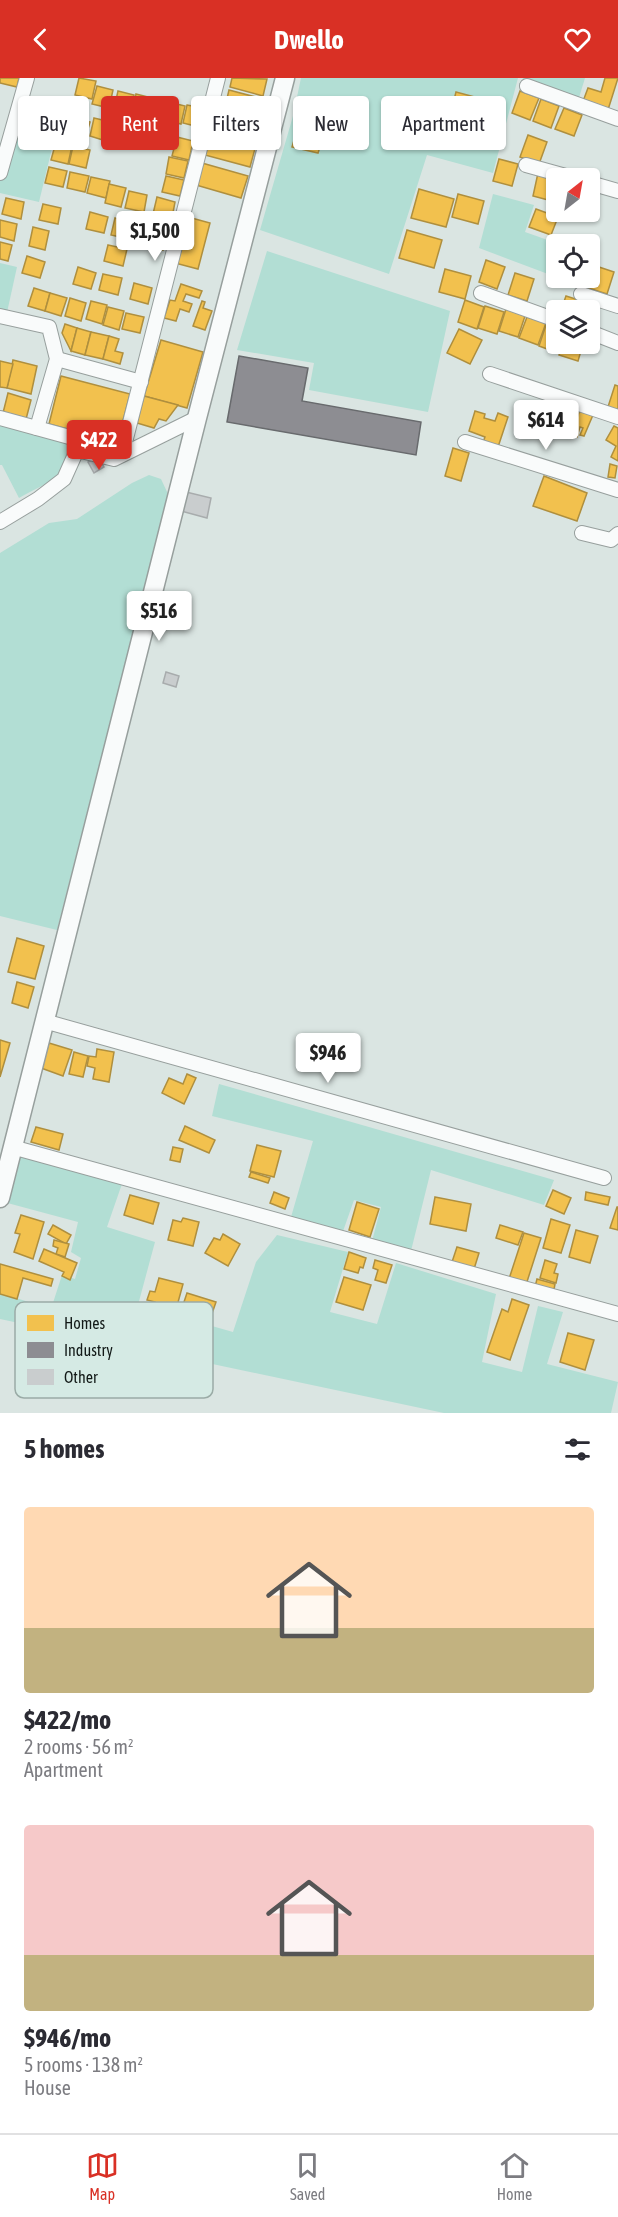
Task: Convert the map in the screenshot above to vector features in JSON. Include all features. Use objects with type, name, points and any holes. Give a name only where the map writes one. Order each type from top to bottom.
[{"type":"street","points":[[0,173],[27,78]]},
{"type":"street","points":[[122,454],[218,78]]},
{"type":"street","points":[[0,1198],[285,78]]},
{"type":"street","points":[[527,86],[618,119]]},
{"type":"street","points":[[525,165],[546,171]]},
{"type":"street","points":[[600,186],[618,191]]},
{"type":"street","points":[[481,293],[546,316]]},
{"type":"street","points":[[581,294],[618,306]]},
{"type":"street","points":[[0,316],[49,327],[57,359],[37,428]]},
{"type":"street","points":[[600,336],[618,343]]},
{"type":"street","points":[[57,359],[141,382]]},
{"type":"street","points":[[490,375],[618,417]]},
{"type":"street","points":[[0,418],[73,438],[77,450],[64,479],[38,499],[0,522]]},
{"type":"street","points":[[77,450],[114,459],[197,418]]},
{"type":"street","points":[[465,442],[618,490]]},
{"type":"street","points":[[582,533],[611,540],[618,534]]},
{"type":"street","points":[[44,1021],[604,1178]]},
{"type":"street","points":[[12,1147],[618,1314]]},
{"type":"green space","points":[[301,78],[518,78],[506,124],[506,96],[381,96],[381,150],[499,150],[493,173],[427,155],[389,274],[260,230],[293,116],[293,150],[369,150],[369,96],[297,96]]},
{"type":"green space","points":[[523,78],[585,78],[578,101],[522,81]]},
{"type":"green space","points":[[13,128],[18,129],[18,150],[52,150],[39,202],[0,193],[0,173]]},
{"type":"green space","points":[[493,194],[534,205],[525,232],[546,239],[546,273],[479,248]]},
{"type":"green space","points":[[267,251],[450,311],[428,412],[309,390],[314,363],[237,350]]},
{"type":"green space","points":[[0,263],[17,267],[6,317],[0,316]]},
{"type":"green space","points":[[0,418],[70,443],[68,456],[60,473],[19,498],[0,465]]},
{"type":"green space","points":[[149,475],[161,479],[168,494],[57,930],[0,916],[0,553],[49,523],[77,519],[132,483]]},
{"type":"green space","points":[[219,1084],[554,1180],[544,1205],[431,1170],[410,1255],[371,1245],[381,1207],[354,1200],[341,1237],[289,1224],[313,1141],[212,1116]]},
{"type":"green space","points":[[12,1147],[124,1178],[107,1227],[155,1242],[139,1302],[53,1302],[62,1275],[75,1279],[81,1258],[71,1252],[78,1222],[0,1201]]},
{"type":"green space","points":[[277,1235],[348,1252],[330,1312],[377,1324],[396,1263],[496,1294],[482,1362],[522,1372],[538,1306],[563,1312],[547,1364],[618,1382],[611,1413],[444,1413],[213,1364],[213,1326],[233,1332],[256,1262]]},
{"type":"green space","points":[[0,1293],[29,1302],[15,1302],[15,1322],[0,1319]]},
{"type":"building: Homes","points":[[0,78],[19,78],[17,87],[0,83]]},
{"type":"building: Homes","points":[[79,78],[96,81],[92,99],[89,96],[75,95]]},
{"type":"building: Homes","points":[[232,78],[267,79],[263,96],[230,87]]},
{"type":"building: Homes","points":[[605,78],[618,78],[607,113],[582,104],[588,88],[601,92]]},
{"type":"building: Homes","points":[[97,86],[113,90],[112,96],[101,96],[101,106],[92,104]]},
{"type":"building: Homes","points":[[229,90],[252,96],[228,96]]},
{"type":"building: Homes","points":[[118,91],[134,95],[134,96],[117,96]]},
{"type":"building: Homes","points":[[520,91],[539,98],[530,120],[512,113]]},
{"type":"building: Homes","points":[[456,92],[471,96],[455,96]]},
{"type":"building: Homes","points":[[541,99],[559,106],[551,128],[533,121]]},
{"type":"building: Homes","points":[[179,104],[185,106],[181,124],[179,124]]},
{"type":"building: Homes","points":[[187,105],[191,106],[191,125],[183,123]]},
{"type":"building: Homes","points":[[564,108],[582,115],[574,136],[555,129]]},
{"type":"building: Homes","points":[[94,118],[101,120],[101,139],[90,136]]},
{"type":"building: Homes","points":[[528,135],[547,142],[539,164],[520,157]]},
{"type":"building: Homes","points":[[179,138],[191,140],[189,160],[172,156],[174,150],[179,150]]},
{"type":"building: Homes","points":[[54,150],[71,150],[68,164],[51,160]]},
{"type":"building: Homes","points":[[72,150],[90,150],[86,168],[69,164]]},
{"type":"building: Homes","points":[[206,150],[255,150],[250,167],[205,155]]},
{"type":"building: Homes","points":[[169,157],[188,161],[184,178],[166,174]]},
{"type":"building: Homes","points":[[499,159],[518,164],[512,186],[493,181]]},
{"type":"building: Homes","points":[[202,163],[248,176],[241,198],[196,185]]},
{"type":"building: Homes","points":[[49,167],[67,171],[63,187],[45,183]]},
{"type":"building: Homes","points":[[70,172],[89,176],[85,192],[67,188]]},
{"type":"building: Homes","points":[[538,173],[546,175],[546,199],[533,196]]},
{"type":"building: Homes","points":[[166,176],[184,180],[180,196],[162,192]]},
{"type":"building: Homes","points":[[91,177],[110,181],[106,198],[87,193]]},
{"type":"building: Homes","points":[[109,184],[126,188],[121,207],[105,203]]},
{"type":"building: Homes","points":[[419,189],[454,199],[446,227],[411,218]]},
{"type":"building: Homes","points":[[129,191],[147,195],[144,212],[125,208]]},
{"type":"building: Homes","points":[[458,194],[484,201],[478,224],[452,217]]},
{"type":"building: Homes","points":[[157,197],[175,202],[172,218],[153,214]]},
{"type":"building: Homes","points":[[6,198],[24,202],[21,219],[2,214]]},
{"type":"building: Homes","points":[[43,204],[61,208],[58,224],[39,220]]},
{"type":"building: Homes","points":[[536,209],[546,213],[546,222],[556,222],[551,234],[529,227]]},
{"type":"building: Homes","points":[[90,212],[108,217],[104,233],[86,229]]},
{"type":"building: Homes","points":[[188,217],[210,223],[198,269],[175,263]]},
{"type":"building: Homes","points":[[115,218],[133,223],[129,239],[111,235]]},
{"type":"building: Homes","points":[[0,220],[17,224],[14,241],[0,237]]},
{"type":"building: Homes","points":[[33,227],[49,231],[45,250],[29,246]]},
{"type":"building: Homes","points":[[148,229],[167,233],[163,250],[145,245]]},
{"type":"building: Homes","points":[[407,230],[442,240],[434,268],[399,258]]},
{"type":"building: Homes","points":[[0,242],[12,245],[8,261],[0,259]]},
{"type":"building: Homes","points":[[108,245],[127,249],[123,266],[104,261]]},
{"type":"building: Homes","points":[[27,256],[45,262],[40,278],[22,273]]},
{"type":"building: Homes","points":[[486,260],[505,267],[497,289],[479,282]]},
{"type":"building: Homes","points":[[78,267],[96,273],[91,289],[73,284]]},
{"type":"building: Homes","points":[[600,267],[614,272],[607,294],[588,288],[600,288]]},
{"type":"building: Homes","points":[[445,269],[471,276],[465,299],[439,292]]},
{"type":"building: Homes","points":[[515,273],[534,279],[527,301],[508,295]]},
{"type":"building: Homes","points":[[103,274],[122,278],[118,295],[99,290]]},
{"type":"building: Homes","points":[[134,283],[152,288],[148,304],[130,299]]},
{"type":"building: Homes","points":[[181,284],[202,291],[199,298],[186,294],[183,301],[192,304],[189,312],[180,309],[176,321],[164,318],[170,300],[175,301]]},
{"type":"building: Homes","points":[[34,288],[50,293],[45,311],[28,306]]},
{"type":"building: Homes","points":[[50,293],[67,298],[61,316],[45,311]]},
{"type":"building: Homes","points":[[566,296],[579,300],[565,300]]},
{"type":"building: Homes","points":[[70,298],[86,303],[81,321],[65,316]]},
{"type":"building: Homes","points":[[465,300],[484,307],[477,329],[458,322]]},
{"type":"building: Homes","points":[[91,301],[107,305],[102,324],[86,319]]},
{"type":"building: Homes","points":[[202,301],[205,302],[203,308],[212,311],[205,330],[193,326]]},
{"type":"building: Homes","points":[[485,306],[504,312],[497,334],[478,328]]},
{"type":"building: Homes","points":[[108,307],[124,311],[119,330],[103,325]]},
{"type":"building: Homes","points":[[506,309],[525,316],[518,337],[499,331]]},
{"type":"building: Homes","points":[[126,313],[144,317],[140,333],[122,329]]},
{"type":"building: Homes","points":[[527,317],[546,323],[538,345],[519,338]]},
{"type":"building: Homes","points":[[65,324],[77,328],[71,351],[62,333]]},
{"type":"building: Homes","points":[[546,325],[546,349],[539,346]]},
{"type":"building: Homes","points":[[77,328],[91,332],[85,355],[71,351]]},
{"type":"building: Homes","points":[[459,329],[482,340],[470,364],[447,353]]},
{"type":"building: Homes","points":[[91,332],[109,336],[103,359],[85,355]]},
{"type":"building: Homes","points":[[109,336],[119,339],[115,351],[123,353],[120,364],[103,359]]},
{"type":"building: Homes","points":[[161,340],[203,352],[187,408],[144,396]]},
{"type":"building: Homes","points":[[559,354],[580,354],[578,361]]},
{"type":"building: Homes","points":[[13,360],[37,366],[31,394],[7,388]]},
{"type":"building: Homes","points":[[0,361],[13,364],[7,388],[0,387]]},
{"type":"building: Homes","points":[[61,376],[130,394],[114,455],[83,447],[86,434],[49,424]]},
{"type":"building: Homes","points":[[615,385],[618,386],[618,414],[607,410]]},
{"type":"building: Homes","points":[[8,393],[31,400],[25,423],[2,417]]},
{"type":"building: Homes","points":[[144,396],[178,405],[166,421],[159,419],[154,428],[137,423]]},
{"type":"building: Homes","points":[[550,404],[577,414],[570,435],[542,425]]},
{"type":"building: Homes","points":[[580,410],[593,415],[584,436],[580,435],[583,428],[580,427],[577,437],[571,434]]},
{"type":"building: Homes","points":[[475,411],[485,414],[484,418],[495,421],[498,413],[508,417],[497,450],[482,445],[485,437],[469,431]]},
{"type":"building: Homes","points":[[614,426],[618,428],[618,461],[611,457],[616,446],[606,440]]},
{"type":"building: Homes","points":[[453,448],[469,453],[461,481],[445,476]]},
{"type":"building: Homes","points":[[610,464],[617,466],[615,478],[608,477]]},
{"type":"building: Homes","points":[[544,476],[587,493],[577,521],[533,506]]},
{"type":"building: Homes","points":[[17,938],[44,946],[35,979],[8,972]]},
{"type":"building: Homes","points":[[17,982],[34,987],[28,1008],[12,1003]]},
{"type":"building: Homes","points":[[0,1040],[10,1043],[0,1077]]},
{"type":"building: Homes","points":[[49,1043],[72,1050],[63,1076],[41,1068]]},
{"type":"building: Homes","points":[[97,1049],[114,1052],[109,1082],[93,1079],[95,1068],[87,1066],[89,1056],[96,1057]]},
{"type":"building: Homes","points":[[74,1052],[88,1056],[83,1077],[69,1074]]},
{"type":"building: Homes","points":[[187,1074],[196,1078],[184,1104],[162,1093],[169,1078],[183,1084]]},
{"type":"building: Homes","points":[[185,1126],[215,1140],[209,1153],[179,1140]]},
{"type":"building: Homes","points":[[36,1127],[63,1134],[59,1150],[31,1142]]},
{"type":"building: Homes","points":[[257,1145],[281,1151],[274,1177],[250,1171]]},
{"type":"building: Homes","points":[[173,1147],[183,1149],[180,1162],[170,1160]]},
{"type":"building: Homes","points":[[251,1172],[270,1178],[268,1183],[249,1177]]},
{"type":"building: Homes","points":[[553,1190],[571,1198],[564,1214],[546,1206]]},
{"type":"building: Homes","points":[[274,1192],[289,1198],[285,1209],[270,1203]]},
{"type":"building: Homes","points":[[586,1192],[610,1197],[608,1205],[585,1200]]},
{"type":"building: Homes","points":[[130,1195],[159,1203],[153,1224],[124,1215]]},
{"type":"building: Homes","points":[[435,1197],[471,1204],[466,1231],[430,1224]]},
{"type":"building: Homes","points":[[357,1202],[379,1209],[370,1237],[349,1230]]},
{"type":"building: Homes","points":[[618,1207],[618,1230],[610,1228]]},
{"type":"building: Homes","points":[[21,1215],[44,1222],[33,1259],[14,1252],[20,1234],[15,1233]]},
{"type":"building: Homes","points":[[183,1218],[199,1222],[193,1246],[168,1240],[173,1220],[181,1222]]},
{"type":"building: Homes","points":[[551,1219],[570,1225],[561,1253],[543,1248]]},
{"type":"building: Homes","points":[[53,1225],[71,1235],[66,1244],[48,1234]]},
{"type":"building: Homes","points":[[500,1225],[523,1232],[518,1245],[496,1238]]},
{"type":"building: Homes","points":[[576,1230],[598,1236],[590,1263],[569,1257]]},
{"type":"building: Homes","points":[[524,1233],[541,1238],[525,1288],[508,1282]]},
{"type":"building: Homes","points":[[223,1234],[240,1244],[228,1266],[205,1253],[214,1238],[220,1240]]},
{"type":"building: Homes","points":[[54,1240],[69,1244],[65,1257],[56,1254],[58,1248],[53,1246]]},
{"type":"building: Homes","points":[[457,1247],[479,1253],[474,1269],[452,1262]]},
{"type":"building: Homes","points":[[44,1249],[77,1263],[70,1280],[62,1276],[64,1272],[39,1261]]},
{"type":"building: Homes","points":[[349,1252],[366,1258],[363,1268],[360,1267],[358,1273],[344,1269]]},
{"type":"building: Homes","points":[[375,1260],[392,1265],[386,1283],[375,1280],[378,1270],[373,1268]]},
{"type":"building: Homes","points":[[545,1260],[557,1264],[554,1273],[558,1274],[556,1283],[540,1278]]},
{"type":"building: Homes","points":[[0,1264],[53,1279],[51,1286],[23,1278],[17,1299],[0,1294]]},
{"type":"building: Homes","points":[[344,1277],[371,1285],[363,1310],[336,1302]]},
{"type":"building: Homes","points":[[159,1278],[183,1284],[178,1302],[147,1300],[150,1291],[155,1292]]},
{"type":"building: Homes","points":[[537,1279],[555,1284],[553,1295],[534,1291]]},
{"type":"building: Homes","points":[[187,1293],[216,1302],[213,1311],[213,1302],[184,1302]]},
{"type":"building: Homes","points":[[512,1299],[529,1305],[510,1360],[487,1352],[502,1309],[508,1312]]},
{"type":"building: Homes","points":[[568,1333],[594,1340],[585,1370],[560,1362]]},
{"type":"building: Industry","points":[[239,356],[308,368],[302,401],[421,422],[416,455],[227,422]]},
{"type":"building: Other","points":[[98,457],[104,467],[94,473],[88,462]]},
{"type":"building: Other","points":[[186,492],[211,498],[207,518],[181,511]]},
{"type":"building: Other","points":[[166,672],[179,676],[176,687],[163,683]]}]
